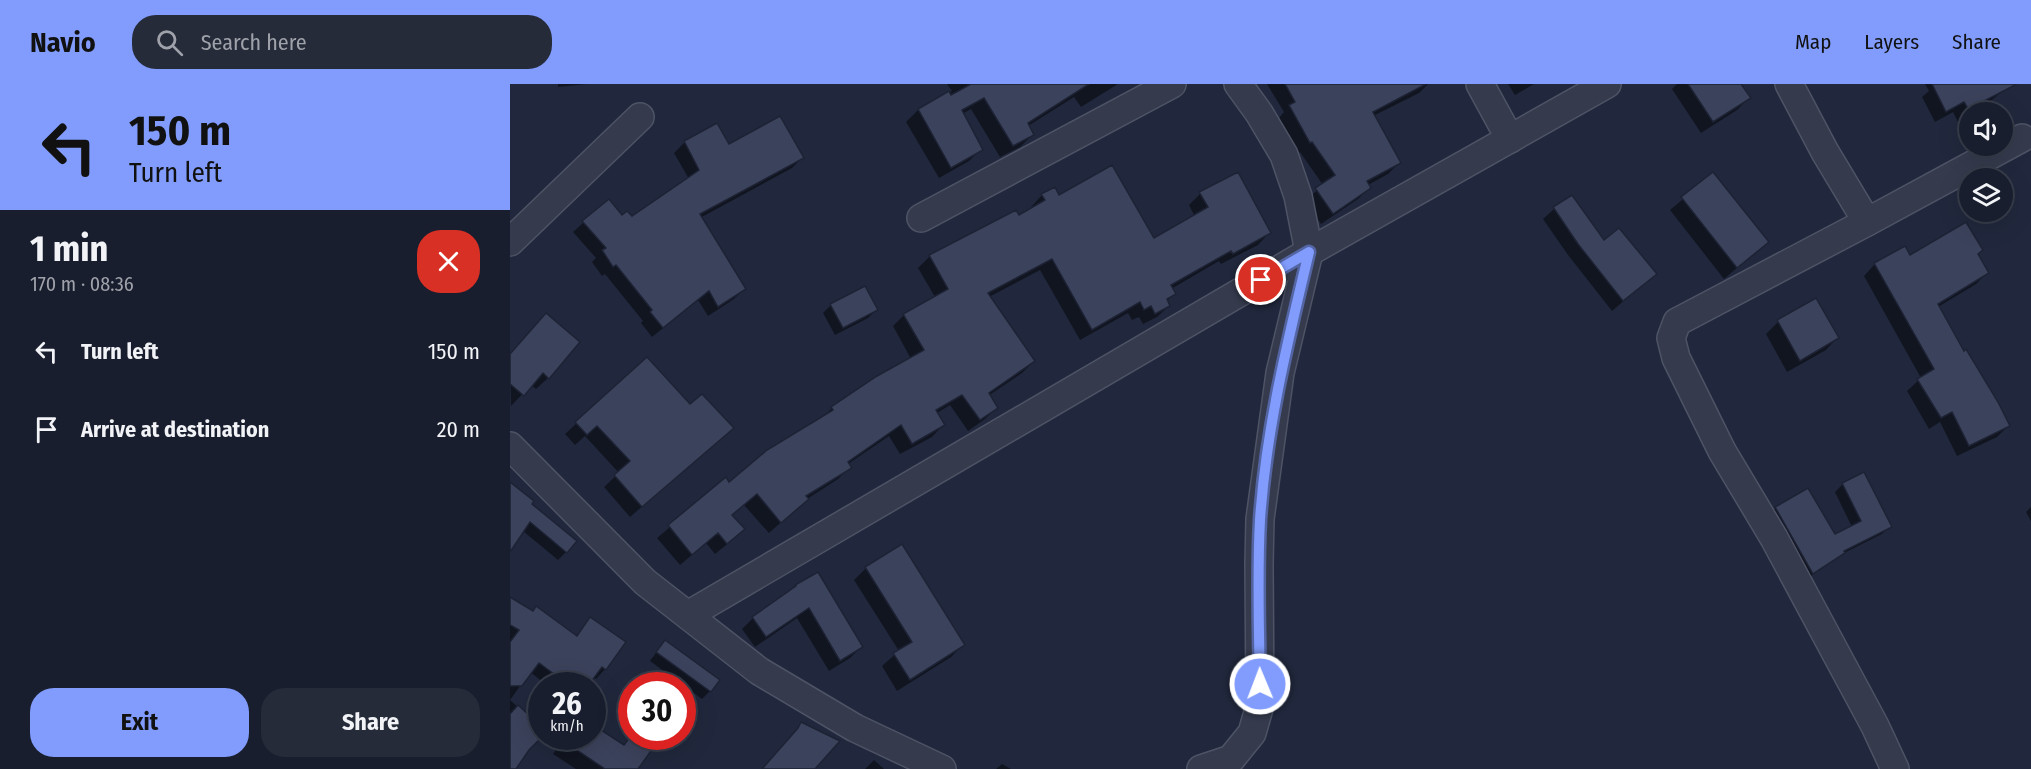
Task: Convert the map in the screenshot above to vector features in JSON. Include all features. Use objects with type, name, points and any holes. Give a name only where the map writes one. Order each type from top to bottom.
[{"type":"street","points":[[921,218],[1172,84]]},
{"type":"street","points":[[1201,769],[1232,759],[1252,733],[1260,705],[1260,519],[1280,373],[1309,252],[1298,196],[1284,155],[1259,113],[1238,84]]},
{"type":"street","points":[[1480,84],[1510,139]]},
{"type":"street","points":[[688,615],[1309,252],[1607,84]]},
{"type":"street","points":[[1789,84],[1825,152],[1867,222]]},
{"type":"street","points":[[510,242],[640,117]]},
{"type":"street","points":[[1895,769],[1875,726],[1797,580],[1722,451],[1676,358],[1671,338],[1677,322],[2022,138]]},
{"type":"street","points":[[510,446],[645,582],[759,671],[855,728],[942,769]]},
{"type":"building","points":[[971,84],[1089,84],[1028,123],[1034,135],[1013,146],[984,98],[962,110],[983,150],[951,168],[918,109],[949,91],[951,95]]},
{"type":"building","points":[[1285,84],[1426,84],[1373,112],[1401,163],[1367,181],[1371,188],[1333,214],[1315,188],[1335,175],[1312,142],[1310,143],[1289,105],[1295,102]]},
{"type":"building","points":[[1688,84],[1741,84],[1751,98],[1713,122]]},
{"type":"building","points":[[1932,84],[2017,84],[1984,102],[1959,102],[1959,105],[1946,112]]},
{"type":"building","points":[[780,116],[804,158],[700,214],[746,289],[718,307],[709,291],[663,328],[650,312],[652,310],[616,265],[613,267],[602,250],[606,248],[582,221],[609,199],[622,215],[627,211],[632,216],[699,170],[684,141],[717,123],[729,144]]},
{"type":"building","points":[[1112,165],[1154,238],[1208,207],[1199,192],[1238,172],[1271,233],[1233,254],[1231,251],[1171,285],[1176,294],[1167,299],[1170,306],[1155,314],[1151,306],[1144,310],[1140,302],[1092,330],[1052,259],[988,293],[1035,361],[989,393],[998,408],[980,420],[962,395],[936,410],[945,425],[912,444],[901,425],[848,462],[852,468],[806,496],[809,499],[781,523],[757,494],[732,515],[745,529],[727,544],[718,533],[692,555],[668,525],[726,477],[729,482],[767,450],[833,410],[831,407],[877,376],[924,350],[903,314],[948,289],[929,255],[1016,210],[1019,215],[1045,200],[1041,194],[1055,187],[1059,195]]},
{"type":"building","points":[[1713,172],[1769,242],[1737,268],[1681,197]]},
{"type":"building","points":[[1572,195],[1604,240],[1619,228],[1657,274],[1623,301],[1578,244],[1553,207]]},
{"type":"building","points":[[1966,222],[1983,250],[1978,254],[1989,273],[1938,304],[1964,351],[1966,349],[1998,402],[2010,426],[1969,446],[1952,412],[1941,418],[1917,379],[1934,369],[1874,263],[1905,246],[1910,255]]},
{"type":"building","points":[[865,286],[878,310],[843,328],[830,304]]},
{"type":"building","points":[[1816,298],[1839,338],[1800,361],[1777,320]]},
{"type":"building","points":[[546,313],[580,342],[549,379],[543,373],[524,396],[510,384],[510,354]]},
{"type":"building","points":[[647,357],[690,404],[702,394],[734,428],[642,507],[614,475],[630,461],[597,426],[587,435],[575,422]]},
{"type":"building","points":[[1864,472],[1892,527],[1844,551],[1845,553],[1813,574],[1775,507],[1808,488],[1835,534],[1861,521],[1842,483]]},
{"type":"building","points":[[510,482],[534,501],[532,504],[577,541],[567,553],[530,522],[510,552]]},
{"type":"building","points":[[902,544],[965,645],[910,680],[893,653],[912,642],[865,567]]},
{"type":"building","points":[[818,572],[863,647],[840,661],[809,608],[766,637],[752,617],[795,585]]},
{"type":"building","points":[[510,597],[533,611],[536,606],[577,636],[590,617],[626,642],[606,670],[602,667],[598,672],[551,672],[539,663],[532,672],[528,672],[528,678],[522,686],[510,686],[510,642],[519,630],[510,625]]},
{"type":"building","points":[[665,640],[720,680],[711,692],[696,681],[696,672],[684,672],[656,652]]},
{"type":"building","points":[[518,705],[528,714],[529,750],[516,769],[510,769],[510,714]]},
{"type":"building","points":[[801,722],[840,741],[815,769],[762,769],[798,728]]},
{"type":"building","points":[[606,733],[618,741],[618,750],[651,751],[638,769],[605,769],[577,750],[606,750]]},
{"type":"route","points":[[1260,684],[1260,519],[1280,373],[1309,252],[1261,280]]}]
